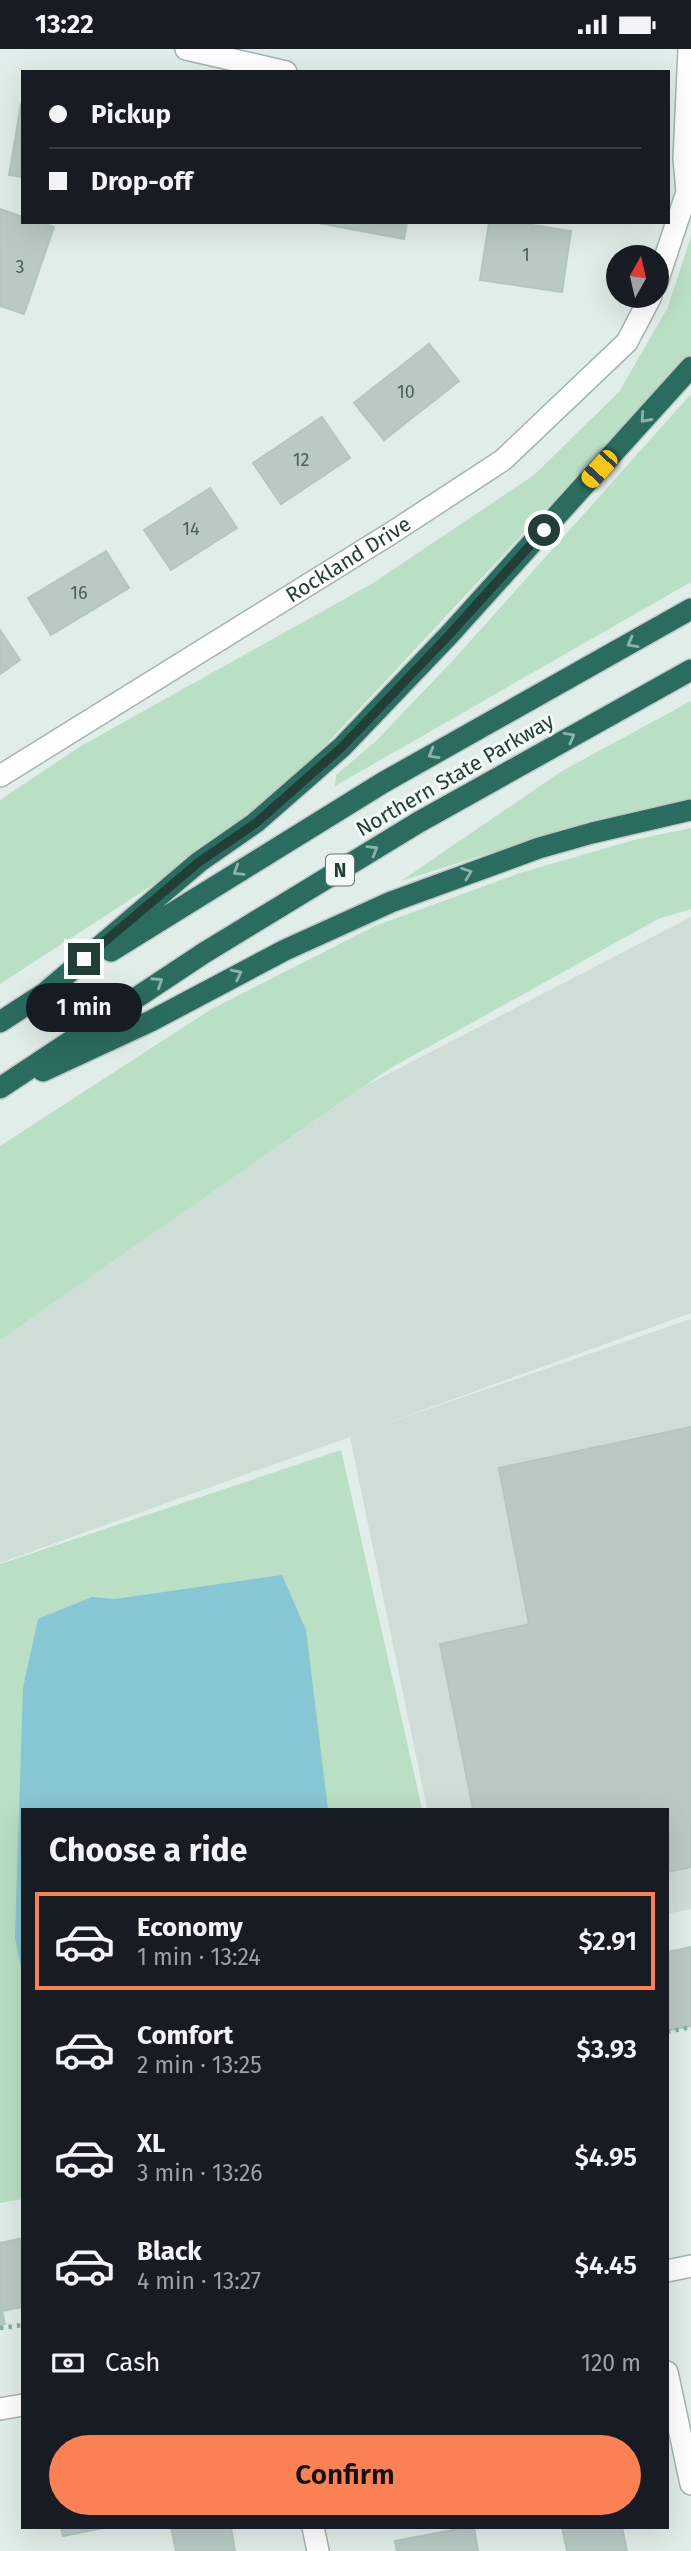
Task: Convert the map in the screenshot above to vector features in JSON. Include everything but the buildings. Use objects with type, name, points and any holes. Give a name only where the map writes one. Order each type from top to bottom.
[{"type":"highway","points":[[46,992],[199,862],[256,823],[342,747],[449,635],[691,367]]},
{"type":"highway","name":"Northern State Parkway","points":[[0,1022],[384,782],[691,609]]},
{"type":"highway","name":"Northern State Parkway","points":[[0,1090],[204,953],[419,823],[691,670]]},
{"type":"highway","points":[[0,1090],[151,1021],[285,950],[391,902],[540,848],[691,810]]},
{"type":"street","points":[[186,49],[277,70]]},
{"type":"street","points":[[669,246],[687,192],[676,157],[689,49]]},
{"type":"street","name":"Rockland Drive","points":[[0,776],[393,532],[503,460],[627,342],[645,308]]},
{"type":"street","points":[[669,2271],[691,2266]]},
{"type":"street","points":[[669,2381],[691,2484]]},
{"type":"street","points":[[0,2409],[21,2405]]},
{"type":"street","points":[[313,2529],[318,2551]]},
{"type":"path","points":[[669,2032],[691,2027]]},
{"type":"path","points":[[0,2328],[21,2325]]},
{"type":"shaded area","points":[[691,917],[691,1313],[379,1426],[691,1319],[691,1909],[669,1914],[669,1808],[427,1808],[350,1437],[0,1563],[0,1340],[365,1086]]},
{"type":"green space","points":[[691,236],[691,354],[320,751],[222,840],[0,984],[0,800],[81,746],[373,583],[534,475],[619,392],[669,304]]},
{"type":"green space","points":[[691,394],[691,582],[335,786],[336,775],[376,741],[457,656]]},
{"type":"green space","points":[[691,701],[691,800],[594,820],[401,881],[562,771]]},
{"type":"green space","points":[[691,828],[691,909],[658,919],[389,1069],[0,1340],[0,1146],[210,1010],[375,926],[520,873],[634,840]]},
{"type":"green space","points":[[341,1450],[422,1808],[21,1808],[21,2199],[0,2203],[0,1564]]},
{"type":"water","points":[[282,1575],[306,1630],[328,1808],[21,1808],[21,1968],[15,1938],[23,1688],[38,1619],[92,1597],[115,1599]]},
{"type":"route","points":[[84,959],[199,862],[256,823],[342,747],[544,530]]}]
